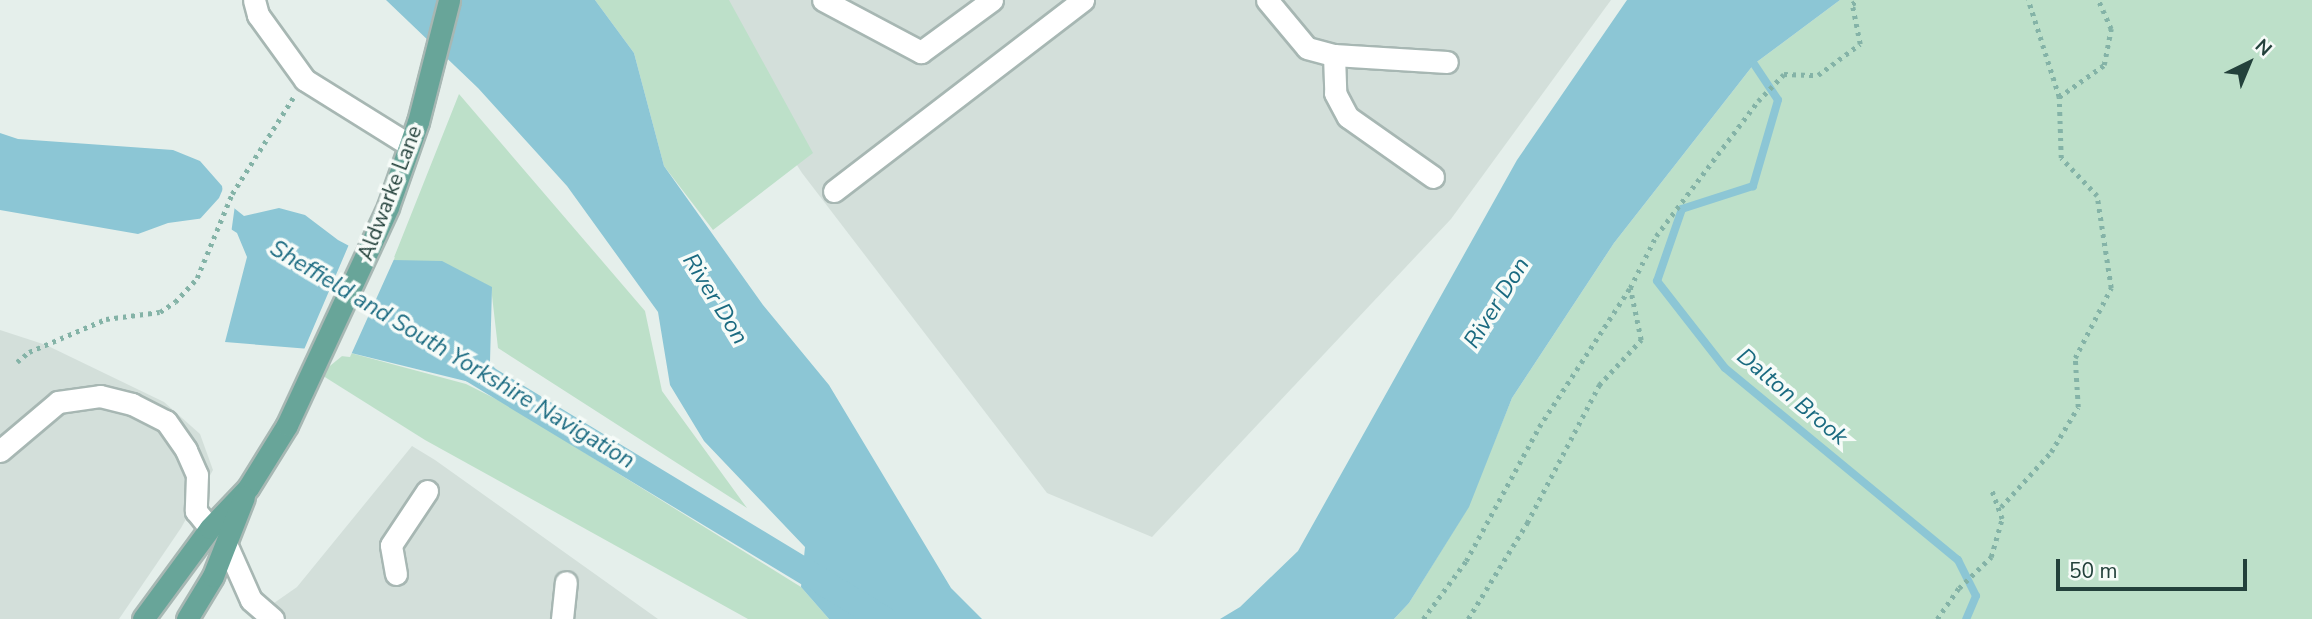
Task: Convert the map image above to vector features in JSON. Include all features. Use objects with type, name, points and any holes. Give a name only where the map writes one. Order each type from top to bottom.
[{"type":"main road","name":"Aldwarke Lane","points":[[143,619],[210,528],[247,488],[287,425],[388,207],[408,144],[418,122],[449,0]]},
{"type":"main road","name":"Aldwarke Lane","points":[[187,619],[227,546],[247,488]]},
{"type":"street","points":[[254,0],[258,15],[305,80],[324,96],[408,144]]},
{"type":"street","points":[[823,0],[921,52],[992,0]]},
{"type":"street","points":[[834,191],[1083,0]]},
{"type":"street","points":[[1268,0],[1307,48],[1334,55],[1447,62]]},
{"type":"street","points":[[1334,55],[1335,93],[1349,117],[1433,177]]},
{"type":"street","points":[[0,451],[58,402],[100,396],[132,404],[166,421],[186,450],[197,475],[196,511],[210,528]]},
{"type":"street","points":[[396,575],[391,545],[427,491]]},
{"type":"street","points":[[227,546],[251,600],[273,619]]},
{"type":"street","points":[[562,619],[566,582]]},
{"type":"path","points":[[1423,619],[1466,561],[1539,428],[1630,288],[1656,236],[1758,101],[1784,74],[1818,75],[1860,44],[1852,4],[1859,0]]},
{"type":"path","points":[[2001,507],[2051,452],[2078,407],[2075,358],[2111,288],[2097,196],[2061,159],[2059,97],[2028,0]]},
{"type":"path","points":[[2059,97],[2104,65],[2110,29],[2098,0]]},
{"type":"path","points":[[17,362],[29,352],[106,319],[160,312],[175,302],[197,278],[216,229],[246,169],[305,80]]},
{"type":"path","points":[[1468,619],[1527,523],[1599,385],[1641,340],[1630,288]]},
{"type":"path","points":[[1937,619],[1959,588],[1991,557],[2003,519],[2001,507],[1992,491]]},
{"type":"shaded area","points":[[691,0],[1611,0],[1451,219],[1152,537],[1047,493],[802,173]]},
{"type":"shaded area","points":[[0,330],[46,345],[164,402],[200,434],[213,470],[181,528],[119,619],[0,619]]},
{"type":"shaded area","points":[[412,446],[658,619],[251,619],[297,587]]},
{"type":"green space","points":[[595,0],[729,0],[813,153],[713,230],[664,166],[634,53]]},
{"type":"green space","points":[[1840,0],[2312,0],[2312,619],[1394,619],[1409,603],[1467,509],[1512,398],[1614,243],[1754,64]]},
{"type":"green space","points":[[459,94],[645,311],[662,391],[747,508],[498,348],[491,287],[393,260]]},
{"type":"green space","points":[[347,352],[466,384],[508,405],[801,587],[829,619],[748,619],[425,440],[320,374]]},
{"type":"water","name":"River Don","points":[[386,0],[595,0],[634,53],[664,166],[763,305],[829,385],[951,588],[982,619],[829,619],[801,587],[805,547],[704,441],[670,385],[658,312],[567,186],[478,88]]},
{"type":"water","name":"River Don","points":[[1627,0],[1840,0],[1754,64],[1614,243],[1512,398],[1469,507],[1409,603],[1394,619],[1220,619],[1240,607],[1298,551],[1517,160]]},
{"type":"water","points":[[0,133],[18,139],[173,150],[200,161],[222,186],[224,200],[244,216],[279,208],[305,215],[338,240],[385,265],[393,260],[442,261],[492,287],[490,362],[501,376],[494,388],[347,352],[225,342],[247,257],[237,233],[212,217],[168,223],[138,234],[0,210]]},
{"type":"pier","points":[[225,184],[227,198],[235,205],[231,234],[211,221],[199,220],[219,198]]},
{"type":"pier","points":[[350,242],[385,261],[395,257],[350,357],[303,352]]},
{"type":"waterway","name":"Dalton Brook","points":[[1754,64],[1778,100],[1753,186],[1682,209],[1657,281],[1725,368],[1958,560],[1976,596],[1966,619]]},
{"type":"waterway","name":"Sheffield and South Yorkshire Navigation","points":[[466,366],[883,619]]}]
